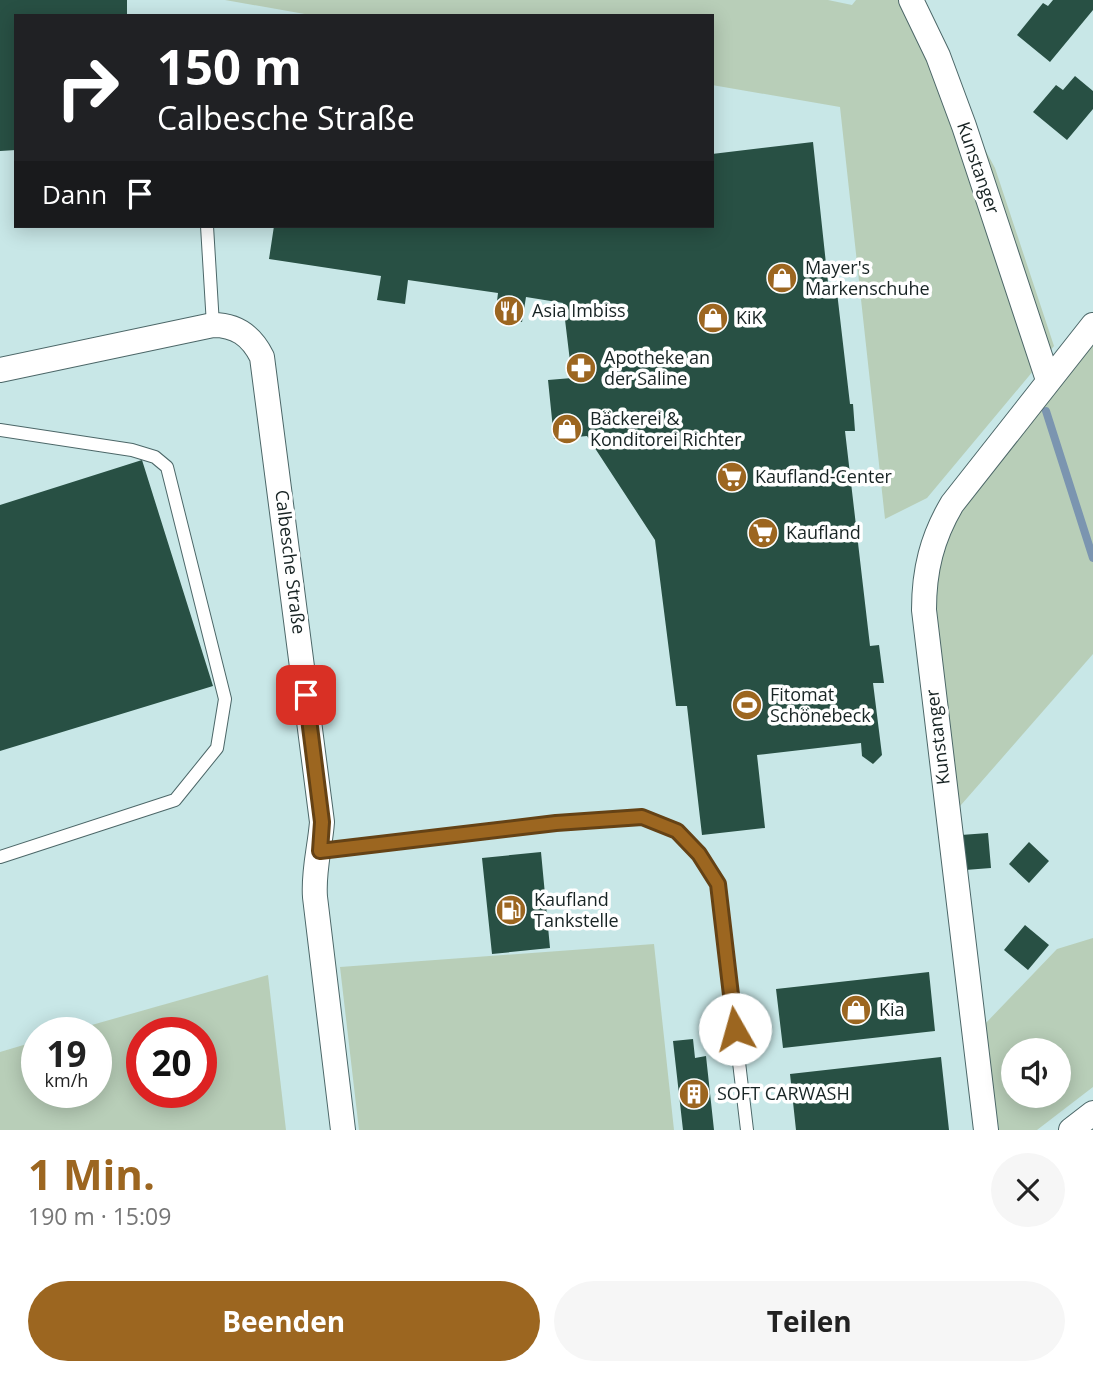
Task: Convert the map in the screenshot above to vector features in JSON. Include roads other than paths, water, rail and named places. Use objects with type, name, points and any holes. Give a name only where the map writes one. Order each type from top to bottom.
[{"type":"street","name":"Kunstanger","points":[[911,0],[938,56],[964,126],[1048,380]]},
{"type":"street","name":"Calbesche Straße","points":[[0,370],[213,325],[225,325],[242,332],[257,347],[265,367],[322,822],[320,851],[313,871],[343,1130]]},
{"type":"street","name":"Kunstanger","points":[[986,1130],[924,610],[924,582],[937,529],[952,504],[1093,325]]},
{"type":"street","points":[[1071,1130],[1093,1113]]},
{"type":"lane","points":[[207,228],[213,325]]},
{"type":"lane","points":[[0,430],[132,450],[155,457],[167,467],[225,699],[217,748],[175,800],[0,857]]},
{"type":"lane","points":[[320,851],[556,823],[642,817],[677,831],[699,854],[718,884],[747,1130]]},
{"type":"waterway","points":[[1046,411],[1093,558]]},
{"type":"place","name":"Mayer's Markenschuhe","points":[[782,278]]},
{"type":"place","name":"Asia Imbiss","points":[[509,311]]},
{"type":"place","name":"KiK","points":[[713,318]]},
{"type":"place","name":"Apotheke an der Saline","points":[[581,368]]},
{"type":"place","name":"Bäckerei & Konditorei Richter","points":[[567,429]]},
{"type":"place","name":"Kaufland-Center","points":[[732,477]]},
{"type":"place","name":"Kaufland","points":[[763,533]]},
{"type":"place","name":"Fitomat Schönebeck","points":[[747,705]]},
{"type":"place","name":"Kaufland Tankstelle","points":[[511,910]]},
{"type":"place","name":"Kia","points":[[856,1010]]},
{"type":"place","name":"SOFT CARWASH","points":[[694,1094]]}]
